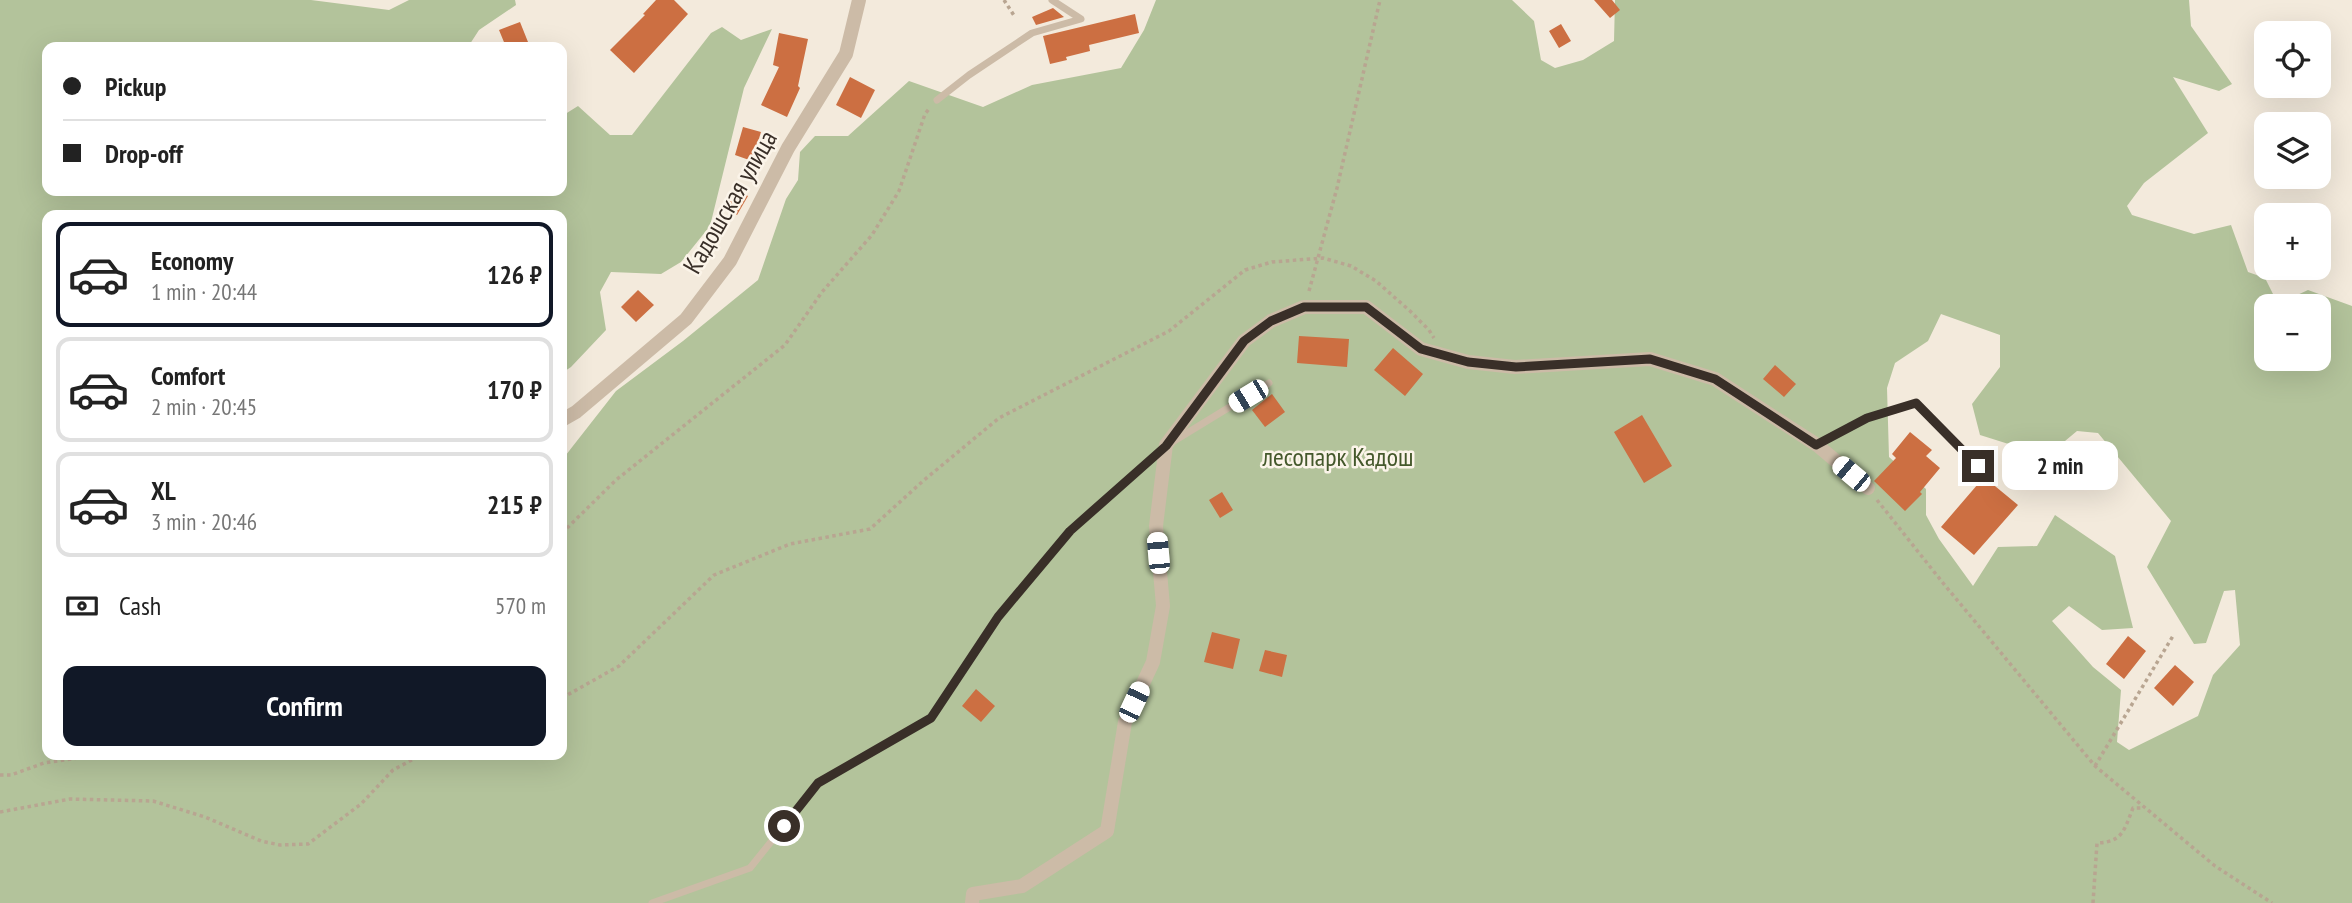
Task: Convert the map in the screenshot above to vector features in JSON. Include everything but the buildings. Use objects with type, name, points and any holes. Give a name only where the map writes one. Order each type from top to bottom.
[{"type":"street","name":"Кадошская улица","points":[[567,417],[686,319],[730,261],[788,148],[846,54],[859,0]]},
{"type":"street","points":[[972,903],[973,894],[1022,886],[1107,831],[1125,722],[1153,662],[1163,606],[1156,526],[1166,446],[1244,341],[1271,321],[1304,307],[1366,307],[1421,349],[1468,362],[1516,367],[1650,359],[1715,379],[1816,445],[1868,488]]},
{"type":"lane","points":[[937,100],[1032,33],[1081,19],[1052,0]]},
{"type":"lane","points":[[652,903],[750,869],[818,783],[931,718],[998,617],[1070,531],[1166,446],[1269,383]]},
{"type":"lane","points":[[1816,445],[1867,418],[1916,403],[1978,466]]},
{"type":"path","points":[[1004,0],[1015,17]]},
{"type":"path","points":[[1304,307],[1337,188],[1380,0]]},
{"type":"path","points":[[567,529],[616,480],[785,345],[822,292],[872,235],[899,191],[925,114],[937,100]]},
{"type":"path","points":[[567,695],[619,666],[713,575],[790,544],[870,529],[999,418],[1169,331],[1245,270],[1272,262],[1323,258],[1351,266],[1376,281],[1429,330],[1436,341],[1437,354]]},
{"type":"path","points":[[1868,488],[2095,766],[2215,866],[2272,903]]},
{"type":"path","points":[[2095,766],[2174,636]]},
{"type":"path","points":[[0,775],[11,775],[44,763],[65,760]]},
{"type":"path","points":[[0,812],[70,799],[153,801],[205,817],[261,841],[281,845],[308,844],[361,804],[393,770],[412,760]]},
{"type":"path","points":[[2093,903],[2097,843],[2112,842],[2123,833],[2133,808],[2145,808]]},
{"type":"green space","name":"лесопарк Кадош","points":[[0,0],[311,0],[389,10],[409,0],[515,0],[516,5],[479,30],[471,42],[42,42],[42,196],[567,196],[567,113],[578,106],[610,135],[632,135],[711,33],[722,27],[741,40],[772,29],[744,88],[710,226],[681,262],[661,274],[611,272],[600,292],[606,330],[567,370],[567,210],[42,210],[42,760],[567,760],[567,454],[616,391],[758,280],[786,199],[798,180],[800,152],[815,136],[848,136],[909,81],[983,107],[1032,85],[1121,68],[1144,30],[1156,0],[1512,0],[1534,21],[1541,60],[1555,68],[1583,60],[1614,41],[1615,0],[2189,0],[2191,26],[2232,84],[2219,91],[2173,77],[2208,133],[2144,183],[2127,206],[2132,215],[2194,234],[2231,225],[2248,272],[2254,274],[2254,280],[2266,280],[2273,294],[2254,294],[2254,371],[2331,371],[2331,298],[2352,306],[2352,903],[0,903]],"holes":[[[1941,314],[2000,335],[2000,367],[1972,404],[1980,435],[2047,456],[2077,431],[2098,433],[2171,521],[2147,567],[2194,644],[2206,643],[2224,591],[2235,590],[2240,645],[2213,675],[2198,716],[2129,750],[2117,742],[2121,690],[2093,667],[2052,621],[2069,606],[2102,630],[2133,628],[2115,556],[2055,515],[2037,546],[1998,547],[1973,586],[1939,539],[1926,515],[1926,489],[1889,457],[1887,388],[1895,363],[1928,341]]]},
{"type":"green space","name":"лесопарк Кадош","points":[[2308,290],[2319,294],[2299,294]]},
{"type":"route","points":[[784,826],[818,783],[931,718],[998,617],[1070,531],[1166,446],[1244,341],[1271,321],[1304,307],[1366,307],[1421,349],[1468,362],[1516,367],[1650,359],[1715,379],[1816,445],[1867,418],[1916,403],[1978,466]]}]
